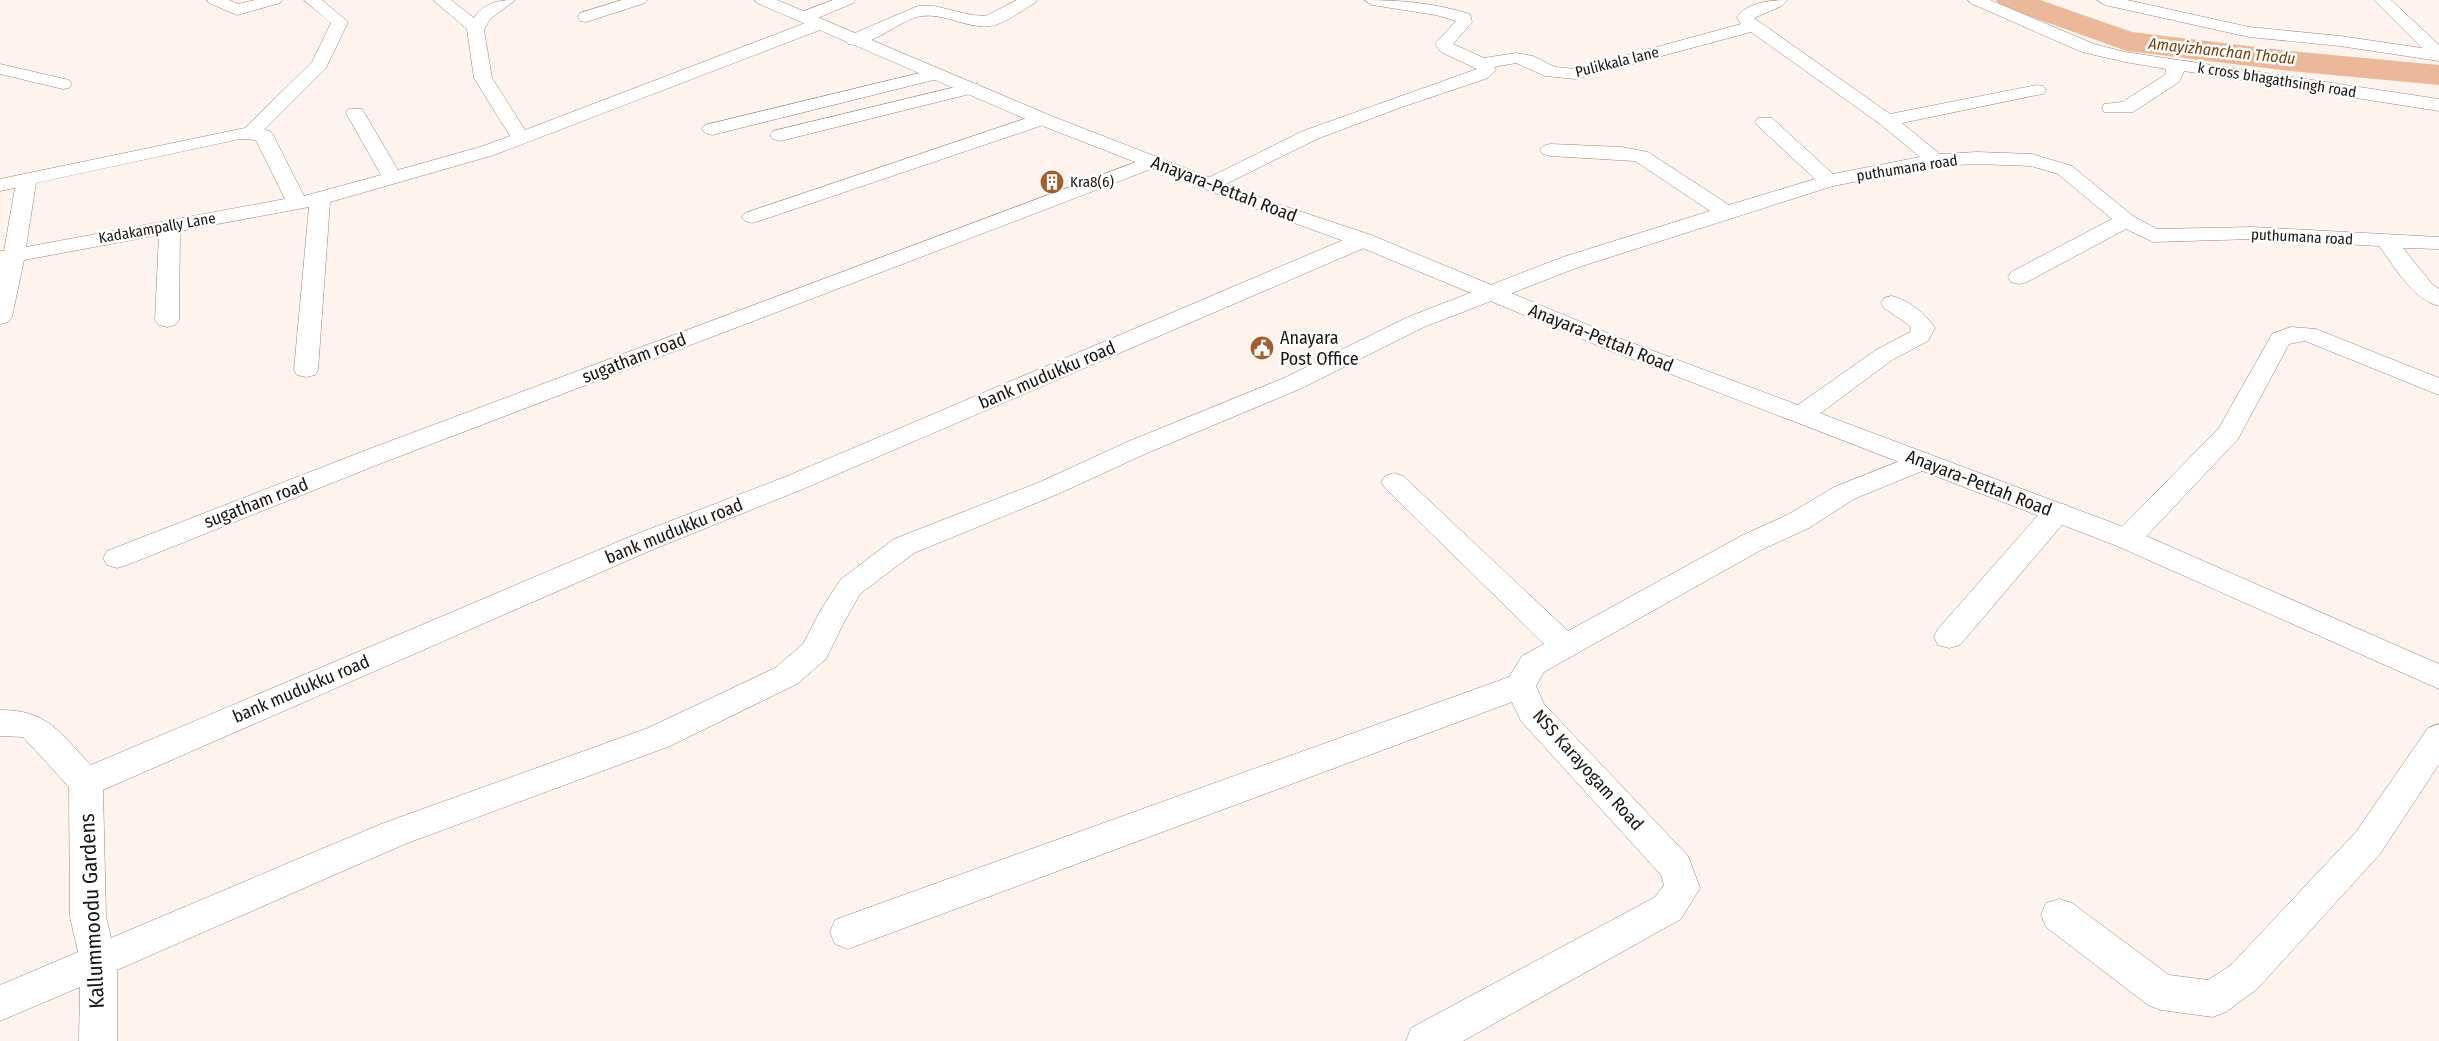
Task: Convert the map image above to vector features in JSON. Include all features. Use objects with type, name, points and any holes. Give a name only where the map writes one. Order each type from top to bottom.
[{"type":"street","points":[[215,0],[236,10],[274,0]]},
{"type":"street","points":[[250,132],[320,64],[340,22],[312,0]]},
{"type":"street","points":[[441,0],[476,28]]},
{"type":"street","points":[[507,0],[484,16],[476,28],[483,78],[521,138]]},
{"type":"street","points":[[586,18],[639,0]]},
{"type":"street","name":"Anayara-Pettah Road","points":[[763,0],[1042,119],[1268,207],[1363,240],[1490,294],[2127,539],[2439,677]]},
{"type":"street","name":"Kadakampally Lane","points":[[7,256],[310,200],[487,151],[812,20],[847,0]]},
{"type":"street","points":[[854,40],[918,11],[934,11],[972,20],[990,21],[1029,0]]},
{"type":"street","points":[[1211,184],[1310,136],[1395,103],[1482,74],[1487,70],[1482,64],[1447,48],[1444,44],[1464,22],[1464,18],[1439,10],[1372,0]]},
{"type":"street","points":[[1780,0],[1775,5],[1750,12],[1745,17],[1753,26],[1887,120],[1935,160]]},
{"type":"street","name":"k cross bhagathsingh road","points":[[1976,0],[2088,48],[2176,65],[2439,105]]},
{"type":"street","points":[[2105,0],[2249,32],[2340,41],[2439,56]]},
{"type":"street","points":[[2382,0],[2439,56]]},
{"type":"street","name":"Pulikkala lane","points":[[1482,64],[1516,58],[1527,60],[1551,72],[1576,74],[1753,26]]},
{"type":"street","points":[[2111,108],[2126,108],[2173,78],[2176,65]]},
{"type":"street","points":[[2,73],[63,84]]},
{"type":"street","points":[[712,129],[936,74]]},
{"type":"street","points":[[780,134],[972,88]]},
{"type":"street","points":[[1887,120],[2038,90]]},
{"type":"street","points":[[355,114],[392,177]]},
{"type":"street","points":[[752,217],[1042,119]]},
{"type":"street","points":[[1765,122],[1829,181]]},
{"type":"street","points":[[0,185],[250,132],[263,134],[310,200],[306,370]]},
{"type":"street","points":[[1550,150],[1641,156],[1727,213]]},
{"type":"street","name":"puthumana road","points":[[0,1003],[99,962],[392,834],[659,737],[786,676],[815,651],[829,621],[850,587],[904,546],[1049,488],[1136,448],[1293,383],[1416,322],[1571,262],[1829,181],[1935,160],[2032,160],[2065,170],[2126,220],[2153,236],[2253,233],[2439,243]]},
{"type":"street","name":"sugatham road","points":[[117,558],[373,457],[1152,162]]},
{"type":"street","points":[[0,317],[7,256],[27,179]]},
{"type":"street","points":[[2019,277],[2126,220]]},
{"type":"street","points":[[167,320],[170,225]]},
{"type":"street","name":"bank mudukku road","points":[[86,782],[644,542],[794,483],[1363,240]]},
{"type":"street","points":[[2386,241],[2424,289],[2439,299]]},
{"type":"street","points":[[1801,415],[1884,355],[1920,336],[1923,328],[1918,320],[1892,302]]},
{"type":"street","points":[[2127,539],[2229,433],[2280,339],[2291,334],[2308,334],[2439,387]]},
{"type":"street","points":[[848,932],[1520,686],[1532,664],[1751,543],[1800,520],[1844,493],[1923,462]]},
{"type":"street","points":[[1394,482],[1565,646]]},
{"type":"street","points":[[1949,637],[2056,512]]},
{"type":"street","name":"NSS Karayogam Road","points":[[1431,1040],[1668,908],[1682,888],[1676,867],[1532,712],[1520,686]]},
{"type":"street","points":[[0,723],[21,723],[34,728],[86,782]]},
{"type":"street","points":[[2059,915],[2161,992],[2213,999],[2244,977],[2368,843],[2439,737]]},
{"type":"street","name":"Kallummoodu Gardens","points":[[86,782],[88,917],[99,962],[98,1041]]},
{"type":"waterway","name":"Amayizhanchan Thodu","points":[[2011,0],[2127,41],[2290,61],[2439,75]]},
{"type":"place","name":"Kra8(6)","points":[[1052,182]]},
{"type":"place","name":"Anayara Post Office","points":[[1262,348]]}]
